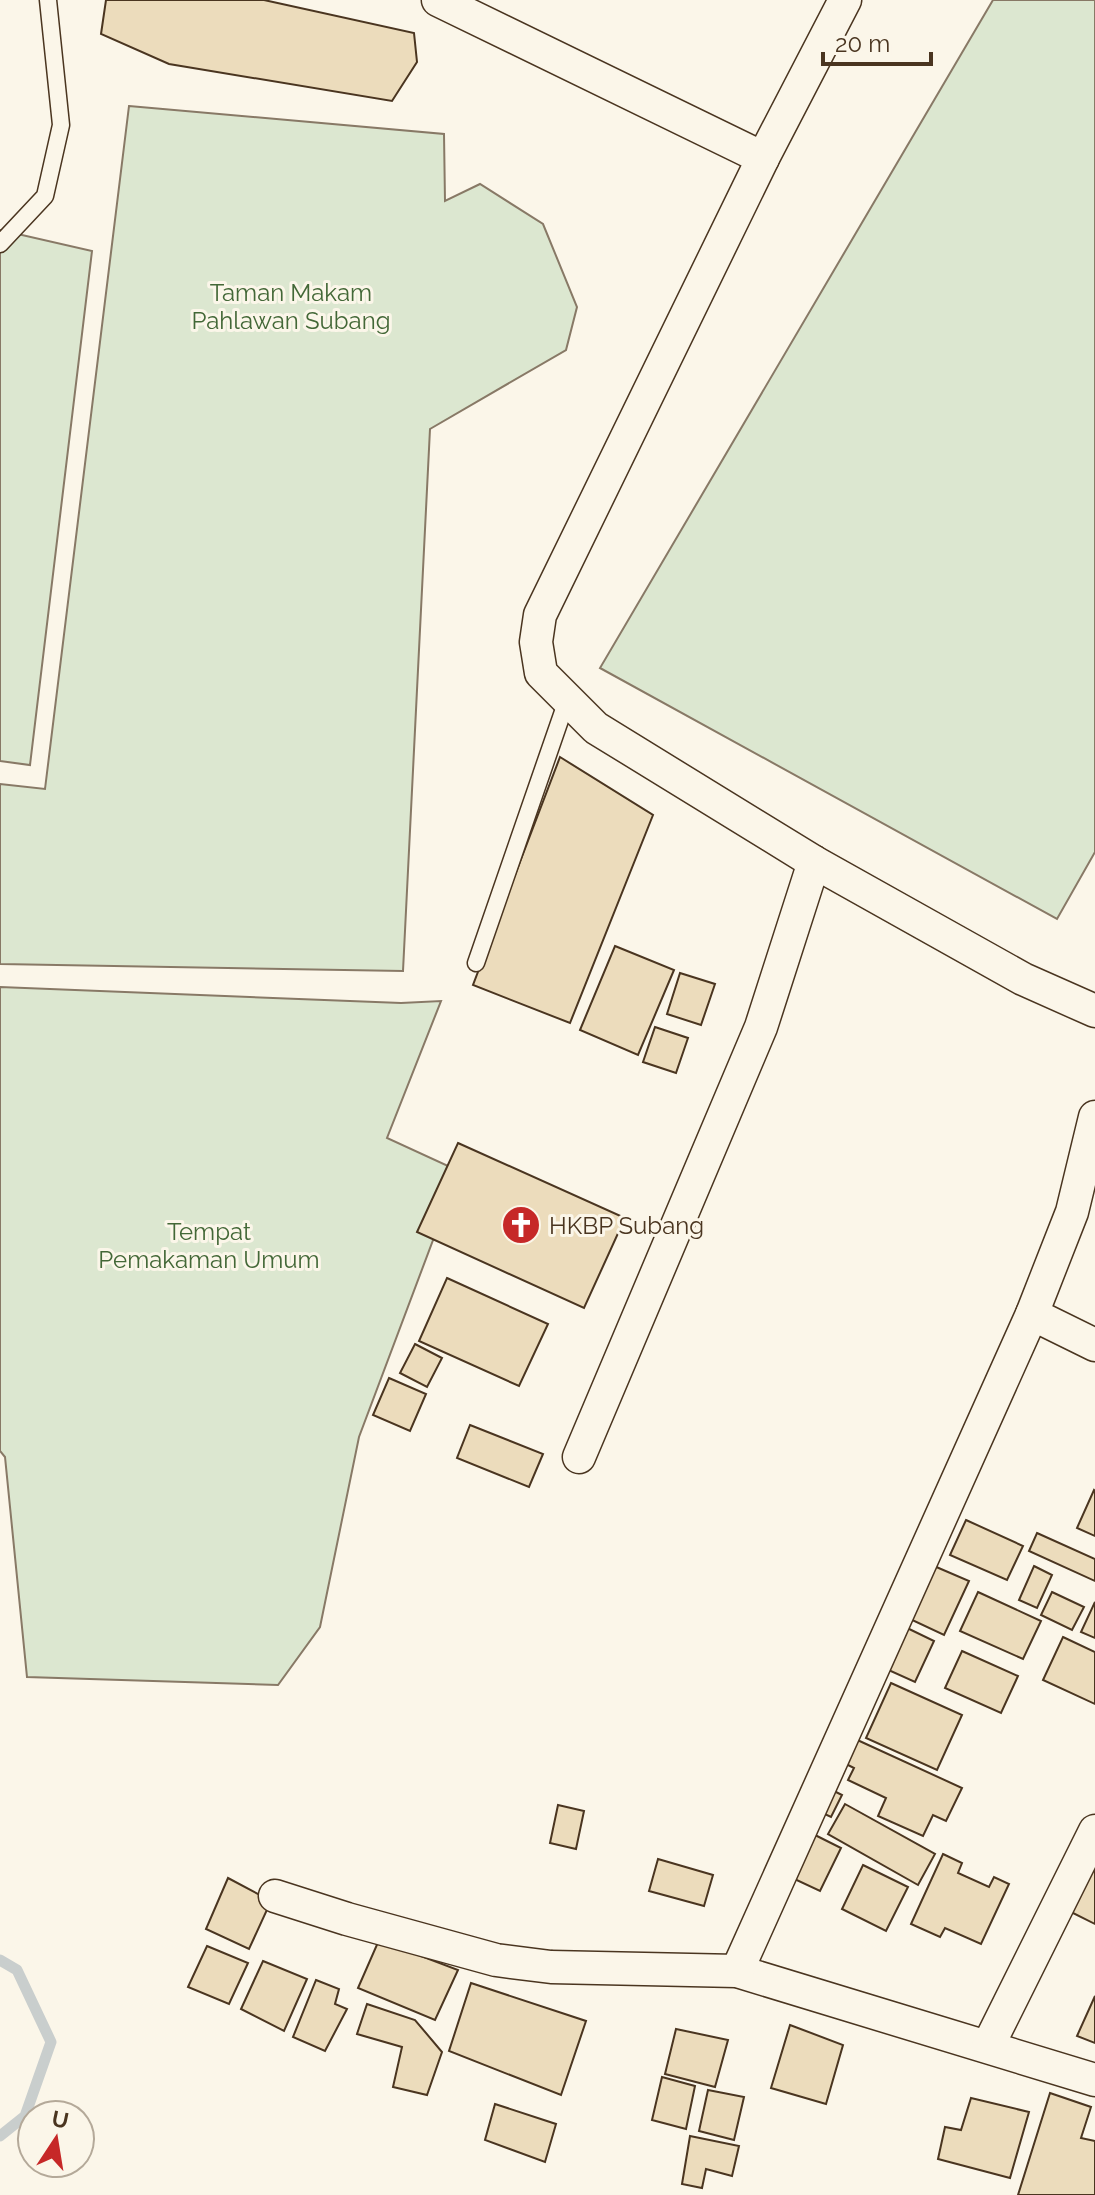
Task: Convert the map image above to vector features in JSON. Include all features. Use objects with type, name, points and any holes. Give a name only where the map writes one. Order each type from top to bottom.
[{"type":"street","points":[[438,0],[763,158]]},
{"type":"street","points":[[845,0],[763,158],[540,615],[536,642],[541,673],[596,728],[814,862],[1023,979],[1095,1011]]},
{"type":"street","points":[[579,1457],[761,1027],[814,862]]},
{"type":"street","points":[[737,1971],[1032,1314],[1072,1212],[1095,1117]]},
{"type":"street","points":[[1032,1314],[1095,1345]]},
{"type":"street","points":[[988,2046],[1095,1831]]},
{"type":"street","points":[[275,1896],[496,1960],[551,1967],[737,1971],[1095,2080]]},
{"type":"lane","points":[[0,244],[45,196],[61,125],[48,0]]},
{"type":"lane","points":[[476,963],[567,700]]},
{"type":"green space","points":[[993,0],[1095,0],[1095,852],[1057,919],[600,668]]},
{"type":"green space","name":"Taman Makam Pahlawan Subang","points":[[129,106],[444,134],[445,201],[480,184],[543,224],[577,307],[566,350],[430,429],[403,971],[0,964],[0,784],[45,789]]},
{"type":"green space","points":[[0,230],[92,251],[30,765],[0,761]]},
{"type":"green space","name":"Tempat Pemakaman Umum","points":[[0,987],[401,1003],[441,1001],[387,1138],[459,1171],[359,1437],[320,1627],[278,1685],[27,1677],[5,1457],[0,1451]]},
{"type":"building","points":[[106,0],[264,0],[414,33],[417,62],[392,101],[169,64],[101,34]]},
{"type":"building","points":[[560,757],[653,815],[570,1023],[473,985]]},
{"type":"building","points":[[615,946],[674,970],[638,1055],[580,1030]]},
{"type":"building","points":[[680,973],[715,984],[701,1025],[667,1014]]},
{"type":"building","points":[[655,1027],[688,1038],[676,1073],[643,1062]]},
{"type":"building","name":"HKBP Subang","points":[[458,1143],[625,1218],[584,1308],[417,1232]]},
{"type":"building","points":[[447,1278],[548,1324],[519,1386],[419,1341]]},
{"type":"building","points":[[415,1344],[442,1358],[427,1387],[400,1373]]},
{"type":"building","points":[[389,1378],[426,1394],[410,1431],[373,1415]]},
{"type":"building","points":[[470,1425],[543,1454],[529,1487],[457,1458]]},
{"type":"building","points":[[1095,1491],[1095,1536],[1077,1528]]},
{"type":"building","points":[[966,1520],[1023,1546],[1007,1580],[950,1555]]},
{"type":"building","points":[[1037,1533],[1095,1559],[1095,1581],[1029,1551]]},
{"type":"building","points":[[934,1566],[969,1581],[944,1635],[910,1619]]},
{"type":"building","points":[[1034,1566],[1052,1575],[1037,1608],[1019,1600]]},
{"type":"building","points":[[978,1592],[1041,1621],[1023,1659],[960,1631]]},
{"type":"building","points":[[1052,1592],[1084,1607],[1072,1630],[1041,1615]]},
{"type":"building","points":[[1095,1602],[1095,1638],[1081,1632]]},
{"type":"building","points":[[903,1626],[934,1641],[915,1682],[884,1668]]},
{"type":"building","points":[[1063,1637],[1095,1652],[1095,1704],[1043,1680]]},
{"type":"building","points":[[962,1651],[1018,1676],[1001,1713],[945,1688]]},
{"type":"building","points":[[891,1683],[962,1715],[937,1770],[866,1738]]},
{"type":"building","points":[[853,1738],[962,1788],[946,1821],[933,1815],[923,1836],[878,1816],[886,1798],[848,1780],[854,1768],[842,1762]]},
{"type":"building","points":[[826,1787],[842,1795],[831,1817],[816,1810]]},
{"type":"building","points":[[845,1804],[935,1854],[918,1885],[828,1834]]},
{"type":"building","points":[[558,1805],[584,1811],[576,1849],[550,1843]]},
{"type":"building","points":[[809,1832],[841,1848],[820,1891],[788,1876]]},
{"type":"building","points":[[943,1854],[962,1863],[958,1873],[989,1887],[994,1877],[1009,1884],[981,1944],[945,1928],[940,1937],[911,1924]]},
{"type":"building","points":[[658,1859],[713,1875],[704,1906],[649,1891]]},
{"type":"building","points":[[863,1865],[908,1887],[886,1931],[842,1909]]},
{"type":"building","points":[[1095,1867],[1095,1924],[1069,1911]]},
{"type":"building","points":[[228,1878],[271,1901],[249,1949],[206,1929]]},
{"type":"building","points":[[379,1940],[458,1970],[435,2020],[358,1988]]},
{"type":"building","points":[[207,1946],[248,1963],[229,2004],[188,1987]]},
{"type":"building","points":[[263,1961],[307,1979],[284,2031],[241,2009]]},
{"type":"building","points":[[316,1980],[339,1989],[335,2004],[347,2009],[325,2051],[293,2037]]},
{"type":"building","points":[[471,1983],[586,2021],[561,2095],[449,2051]]},
{"type":"building","points":[[1095,1996],[1095,2043],[1077,2036]]},
{"type":"building","points":[[367,2004],[415,2020],[442,2052],[427,2095],[393,2087],[402,2047],[357,2034]]},
{"type":"building","points":[[790,2025],[843,2045],[826,2104],[771,2088]]},
{"type":"building","points":[[676,2029],[728,2040],[715,2087],[665,2074]]},
{"type":"building","points":[[662,2077],[695,2086],[686,2129],[652,2120]]},
{"type":"building","points":[[708,2090],[744,2097],[734,2140],[699,2131]]},
{"type":"building","points":[[1050,2093],[1091,2107],[1081,2138],[1095,2141],[1095,2195],[1018,2195]]},
{"type":"building","points":[[971,2098],[1029,2112],[1010,2178],[938,2159],[945,2127],[961,2130]]},
{"type":"building","points":[[495,2104],[556,2124],[545,2162],[485,2140]]},
{"type":"building","points":[[690,2136],[739,2146],[732,2176],[706,2169],[702,2188],[682,2184]]},
{"type":"waterway","points":[[0,1960],[17,1970],[51,2042],[25,2116],[0,2136]]},
{"type":"place","name":"HKBP Subang","points":[[521,1225]]}]
